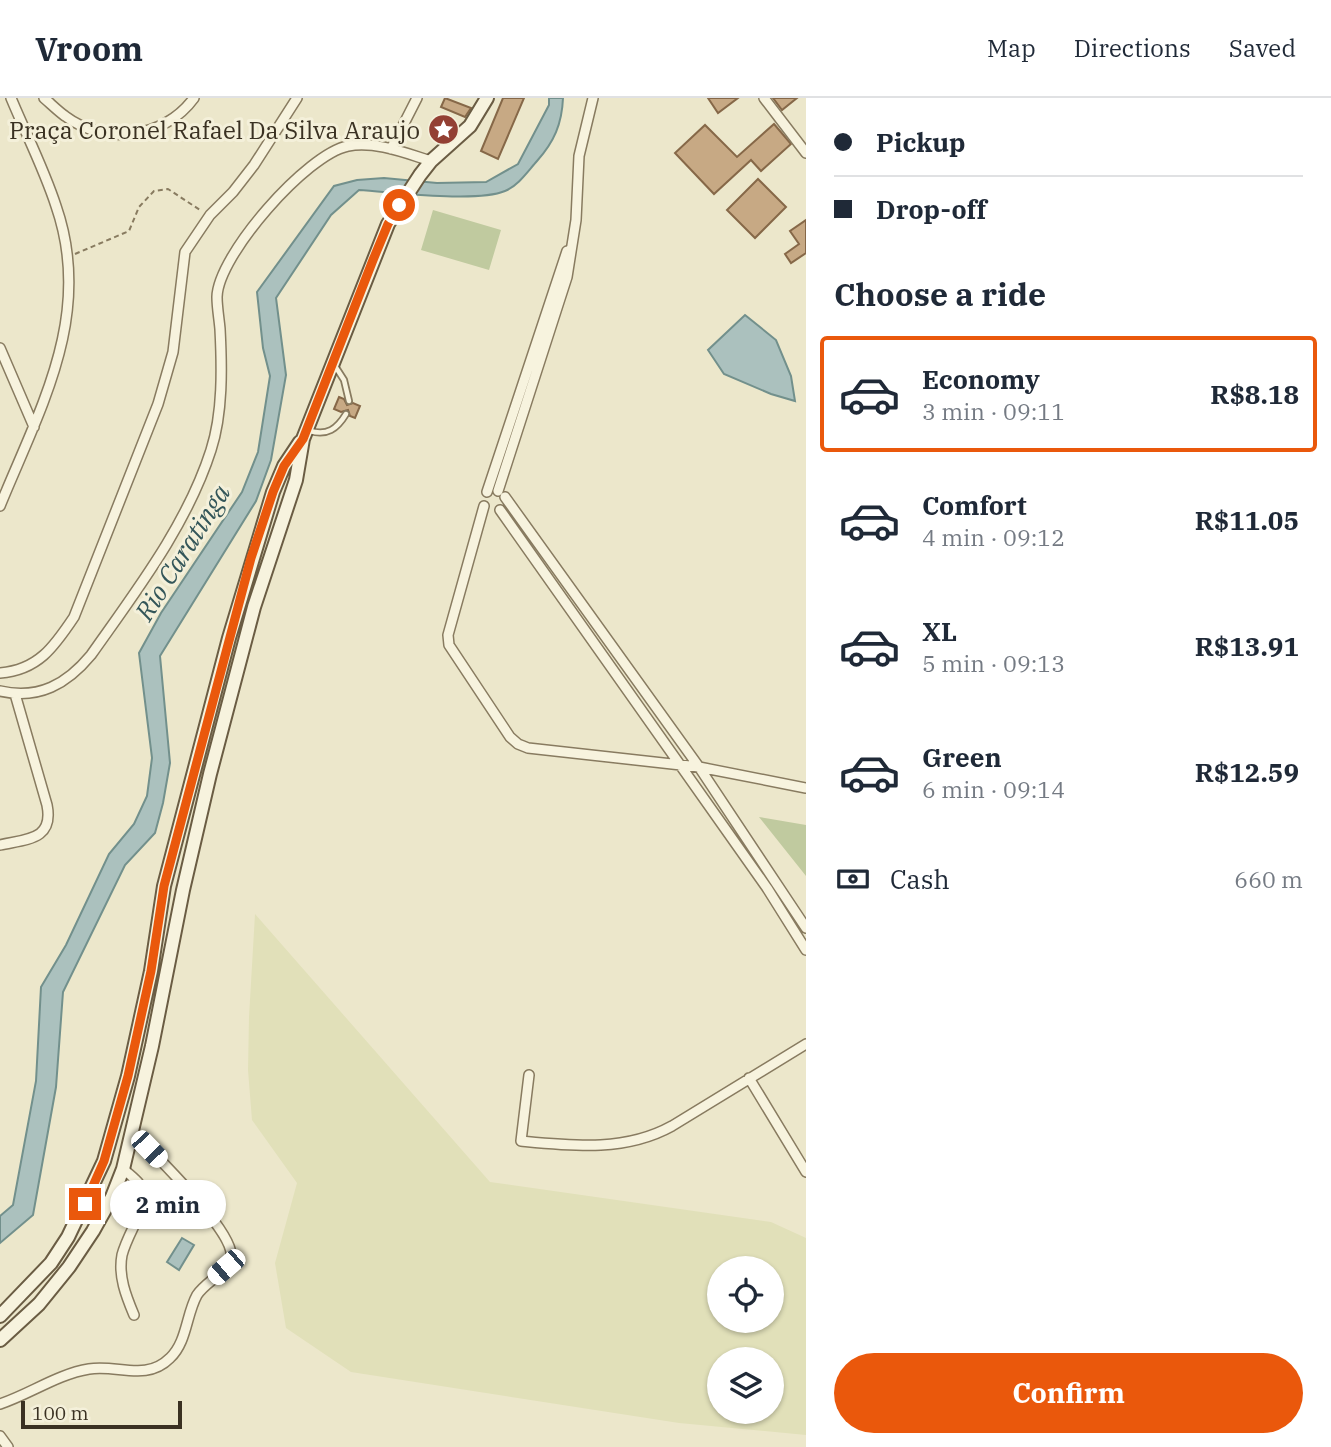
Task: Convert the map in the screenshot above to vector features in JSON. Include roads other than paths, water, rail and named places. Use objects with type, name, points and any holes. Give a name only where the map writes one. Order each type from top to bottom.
[{"type":"main road","points":[[0,1316],[51,1263],[73,1226],[104,1161],[128,1076],[148,984],[164,886],[251,558],[273,492],[284,466],[304,434],[388,224],[431,161],[470,126],[487,98]]},
{"type":"main road","points":[[0,1340],[39,1304],[69,1267],[112,1197],[123,1168],[133,1132],[183,890],[237,664],[296,480],[304,434]]},
{"type":"main road","points":[[164,886],[183,890]]},
{"type":"street","points":[[0,506],[55,375],[64,338],[68,257],[57,207],[11,98]]},
{"type":"street","points":[[44,98],[66,118],[120,136],[143,133],[168,122],[194,98]]},
{"type":"street","points":[[0,673],[17,671],[36,662],[55,646],[75,617],[158,404],[173,352],[185,252],[210,215],[254,165],[297,98]]},
{"type":"street","points":[[391,149],[416,98]]},
{"type":"street","points":[[593,98],[579,156],[576,220],[572,236],[483,499],[484,506],[447,635],[449,645],[510,737],[518,744],[528,748],[699,767],[806,788]]},
{"type":"street","points":[[764,98],[806,153]]},
{"type":"street","points":[[0,691],[15,694],[37,693],[61,683],[76,672],[97,647],[171,537],[212,449],[217,420],[220,365],[217,295],[223,274],[236,250],[287,188],[329,154],[347,146],[391,149],[431,161]]},
{"type":"street","points":[[500,510],[504,504],[501,494],[567,277],[572,236]]},
{"type":"street","points":[[0,348],[34,427]]},
{"type":"street","points":[[487,492],[493,490],[501,494],[699,767],[806,928]]},
{"type":"street","points":[[484,506],[489,510],[500,510]]},
{"type":"street","points":[[500,510],[767,888],[806,950]]},
{"type":"street","points":[[0,845],[43,832],[49,815],[15,694]]},
{"type":"street","points":[[695,787],[708,788],[710,783]]},
{"type":"street","points":[[529,1075],[521,1141],[561,1145],[633,1142],[651,1137],[806,1044]]},
{"type":"street","points":[[749,1078],[806,1172]]},
{"type":"street","points":[[0,1404],[72,1373],[92,1368],[125,1372],[147,1371],[160,1366],[178,1348],[197,1296],[226,1267],[231,1258],[226,1239],[197,1198],[133,1132]]},
{"type":"street","points":[[123,1168],[138,1182],[145,1198],[122,1253],[125,1294],[134,1315]]},
{"type":"street","points":[[0,1436],[8,1447]]},
{"type":"lane","points":[[333,363],[344,380],[349,401]]},
{"type":"lane","points":[[304,434],[333,430],[346,414]]},
{"type":"water","points":[[549,98],[563,98],[556,132],[543,154],[514,186],[505,191],[475,196],[434,196],[359,190],[331,215],[276,298],[286,375],[271,460],[256,501],[160,656],[170,763],[155,833],[125,865],[63,992],[56,1087],[33,1215],[0,1243],[0,1216],[13,1205],[36,1081],[41,987],[66,945],[109,854],[134,824],[147,796],[152,758],[139,653],[161,613],[242,492],[258,452],[270,376],[263,348],[257,292],[334,186],[357,180],[384,178],[437,183],[486,182],[518,164],[549,105]]},
{"type":"water","points":[[745,315],[776,340],[791,376],[795,401],[724,374],[708,350]]},
{"type":"water","points":[[182,1238],[194,1245],[179,1270],[167,1262]]},
{"type":"place","name":"Praça Coronel Rafael Da Silva Araujo","points":[[443,130]]},
{"type":"water label","name":"Rio Caratinga","points":[[182,552]]}]
